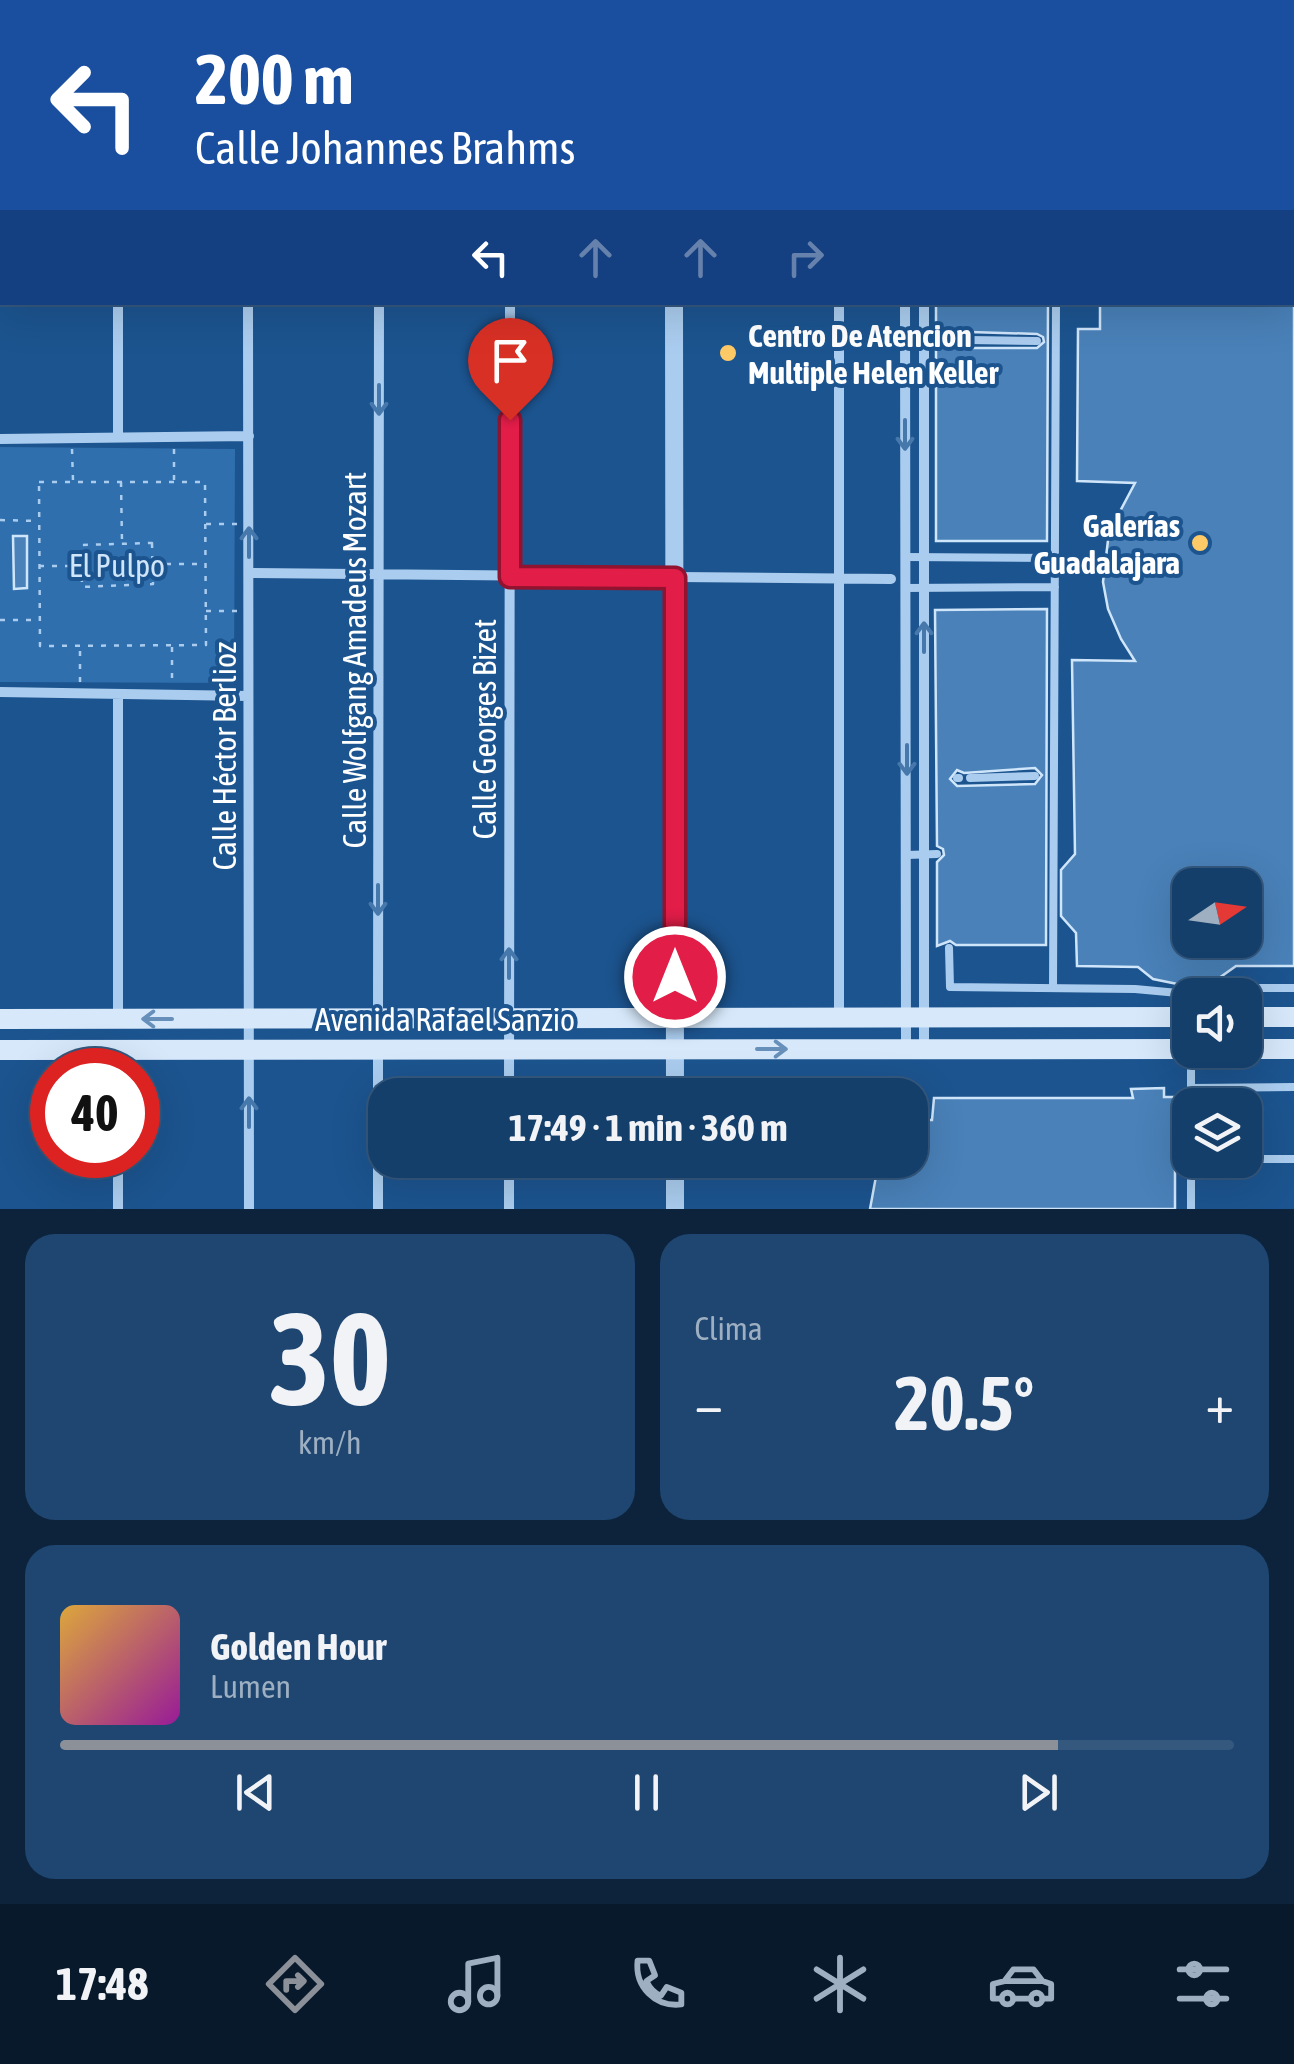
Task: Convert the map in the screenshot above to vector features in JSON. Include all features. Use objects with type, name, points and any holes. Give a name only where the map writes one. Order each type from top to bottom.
[{"type":"main road","name":"Avenida Rafael Sanzio","points":[[0,1019],[1172,1016]]},
{"type":"main road","points":[[1262,1017],[1294,1017]]},
{"type":"main road","points":[[1262,1049],[1294,1048]]},
{"type":"main road","name":"Avenida Rafael Sanzio","points":[[0,1050],[30,1053]]},
{"type":"main road","name":"Avenida Rafael Sanzio","points":[[160,1057],[249,1050],[1172,1050]]},
{"type":"street","points":[[118,305],[118,438]]},
{"type":"street","name":"Calle Héctor Berlioz","points":[[248,305],[250,1209]]},
{"type":"street","name":"Calle Wolfgang Amadeus Mozart","points":[[378,1018],[379,305]]},
{"type":"street","name":"Calle Georges Bizet","points":[[509,1078],[510,305]]},
{"type":"street","points":[[674,305],[675,1078]]},
{"type":"street","points":[[838,305],[839,1015]]},
{"type":"street","points":[[905,305],[907,927],[915,1049]]},
{"type":"street","points":[[915,1049],[923,928],[924,305]]},
{"type":"street","points":[[0,438],[249,436]]},
{"type":"street","points":[[249,573],[891,580]]},
{"type":"street","points":[[0,692],[248,696]]},
{"type":"street","points":[[118,694],[118,1019]]},
{"type":"street","points":[[907,927],[923,928]]},
{"type":"street","points":[[378,1050],[378,1209]]},
{"type":"street","points":[[118,1178],[118,1209]]},
{"type":"street","points":[[509,1178],[509,1209]]},
{"type":"street","points":[[675,1178],[675,1209]]},
{"type":"lane","points":[[1053,988],[1056,305]]},
{"type":"lane","points":[[970,340],[1037,341]]},
{"type":"lane","points":[[905,556],[1055,558]]},
{"type":"lane","points":[[905,588],[1055,587]]},
{"type":"lane","points":[[970,778],[1035,776]]},
{"type":"lane","points":[[908,855],[936,854]]},
{"type":"lane","points":[[949,948],[950,987],[1189,994],[1229,988],[1294,988]]},
{"type":"lane","points":[[1190,1068],[1191,1088],[1294,1087]]},
{"type":"lane","points":[[1262,1160],[1294,1159]]},
{"type":"lane","points":[[1192,1178],[1192,1209]]},
{"type":"path","points":[[174,437],[174,482]]},
{"type":"path","points":[[72,438],[73,482]]},
{"type":"path","points":[[39,482],[174,482],[205,482],[206,645],[40,646],[39,482]]},
{"type":"path","points":[[120,482],[122,544]]},
{"type":"path","points":[[0,520],[39,521]]},
{"type":"path","points":[[205,524],[249,524]]},
{"type":"path","points":[[152,543],[153,564],[154,584],[82,587],[81,545],[152,543]]},
{"type":"path","points":[[153,564],[206,564]]},
{"type":"path","points":[[39,566],[82,566]]},
{"type":"path","points":[[206,611],[249,611]]},
{"type":"path","points":[[0,620],[40,620]]},
{"type":"path","points":[[172,645],[172,694]]},
{"type":"path","points":[[80,646],[80,693]]},
{"type":"green space","name":"El Pulpo","points":[[0,447],[235,449],[234,683],[0,682]]},
{"type":"building","points":[[936,305],[1048,305],[1047,541],[936,541]],"holes":[[[952,332],[962,336],[958,346],[946,342],[946,336]],[[970,332],[1037,334],[1044,342],[1037,348],[970,348],[963,339]]]},
{"type":"building","name":"Galerías Guadalajara","points":[[1100,305],[1294,305],[1294,966],[1236,966],[1219,978],[1172,978],[1172,983],[1153,979],[1138,967],[1077,966],[1076,933],[1061,916],[1061,870],[1075,854],[1072,660],[1135,661],[1108,609],[1103,582],[1109,532],[1135,483],[1077,481],[1078,329],[1100,329]]},
{"type":"building","points":[[13,536],[27,536],[27,588],[14,589]]},
{"type":"building","points":[[1047,609],[1046,945],[956,945],[950,941],[937,946],[937,862],[944,855],[937,846],[935,610]],"holes":[[[1035,768],[1042,775],[1035,784],[957,786],[950,779],[957,770],[964,773]]]},
{"type":"building","points":[[1164,1088],[1164,1097],[1172,1097],[1175,1209],[870,1209],[876,1178],[928,1178],[928,1120],[932,1120],[934,1098],[1133,1098],[1131,1089]]},
{"type":"place","name":"Centro De Atencion Multiple Helen Keller","points":[[728,353]]},
{"type":"place","name":"Galerías Guadalajara","points":[[1200,543]]},
{"type":"route","points":[[510,420],[510,577],[675,578],[675,977]]}]
